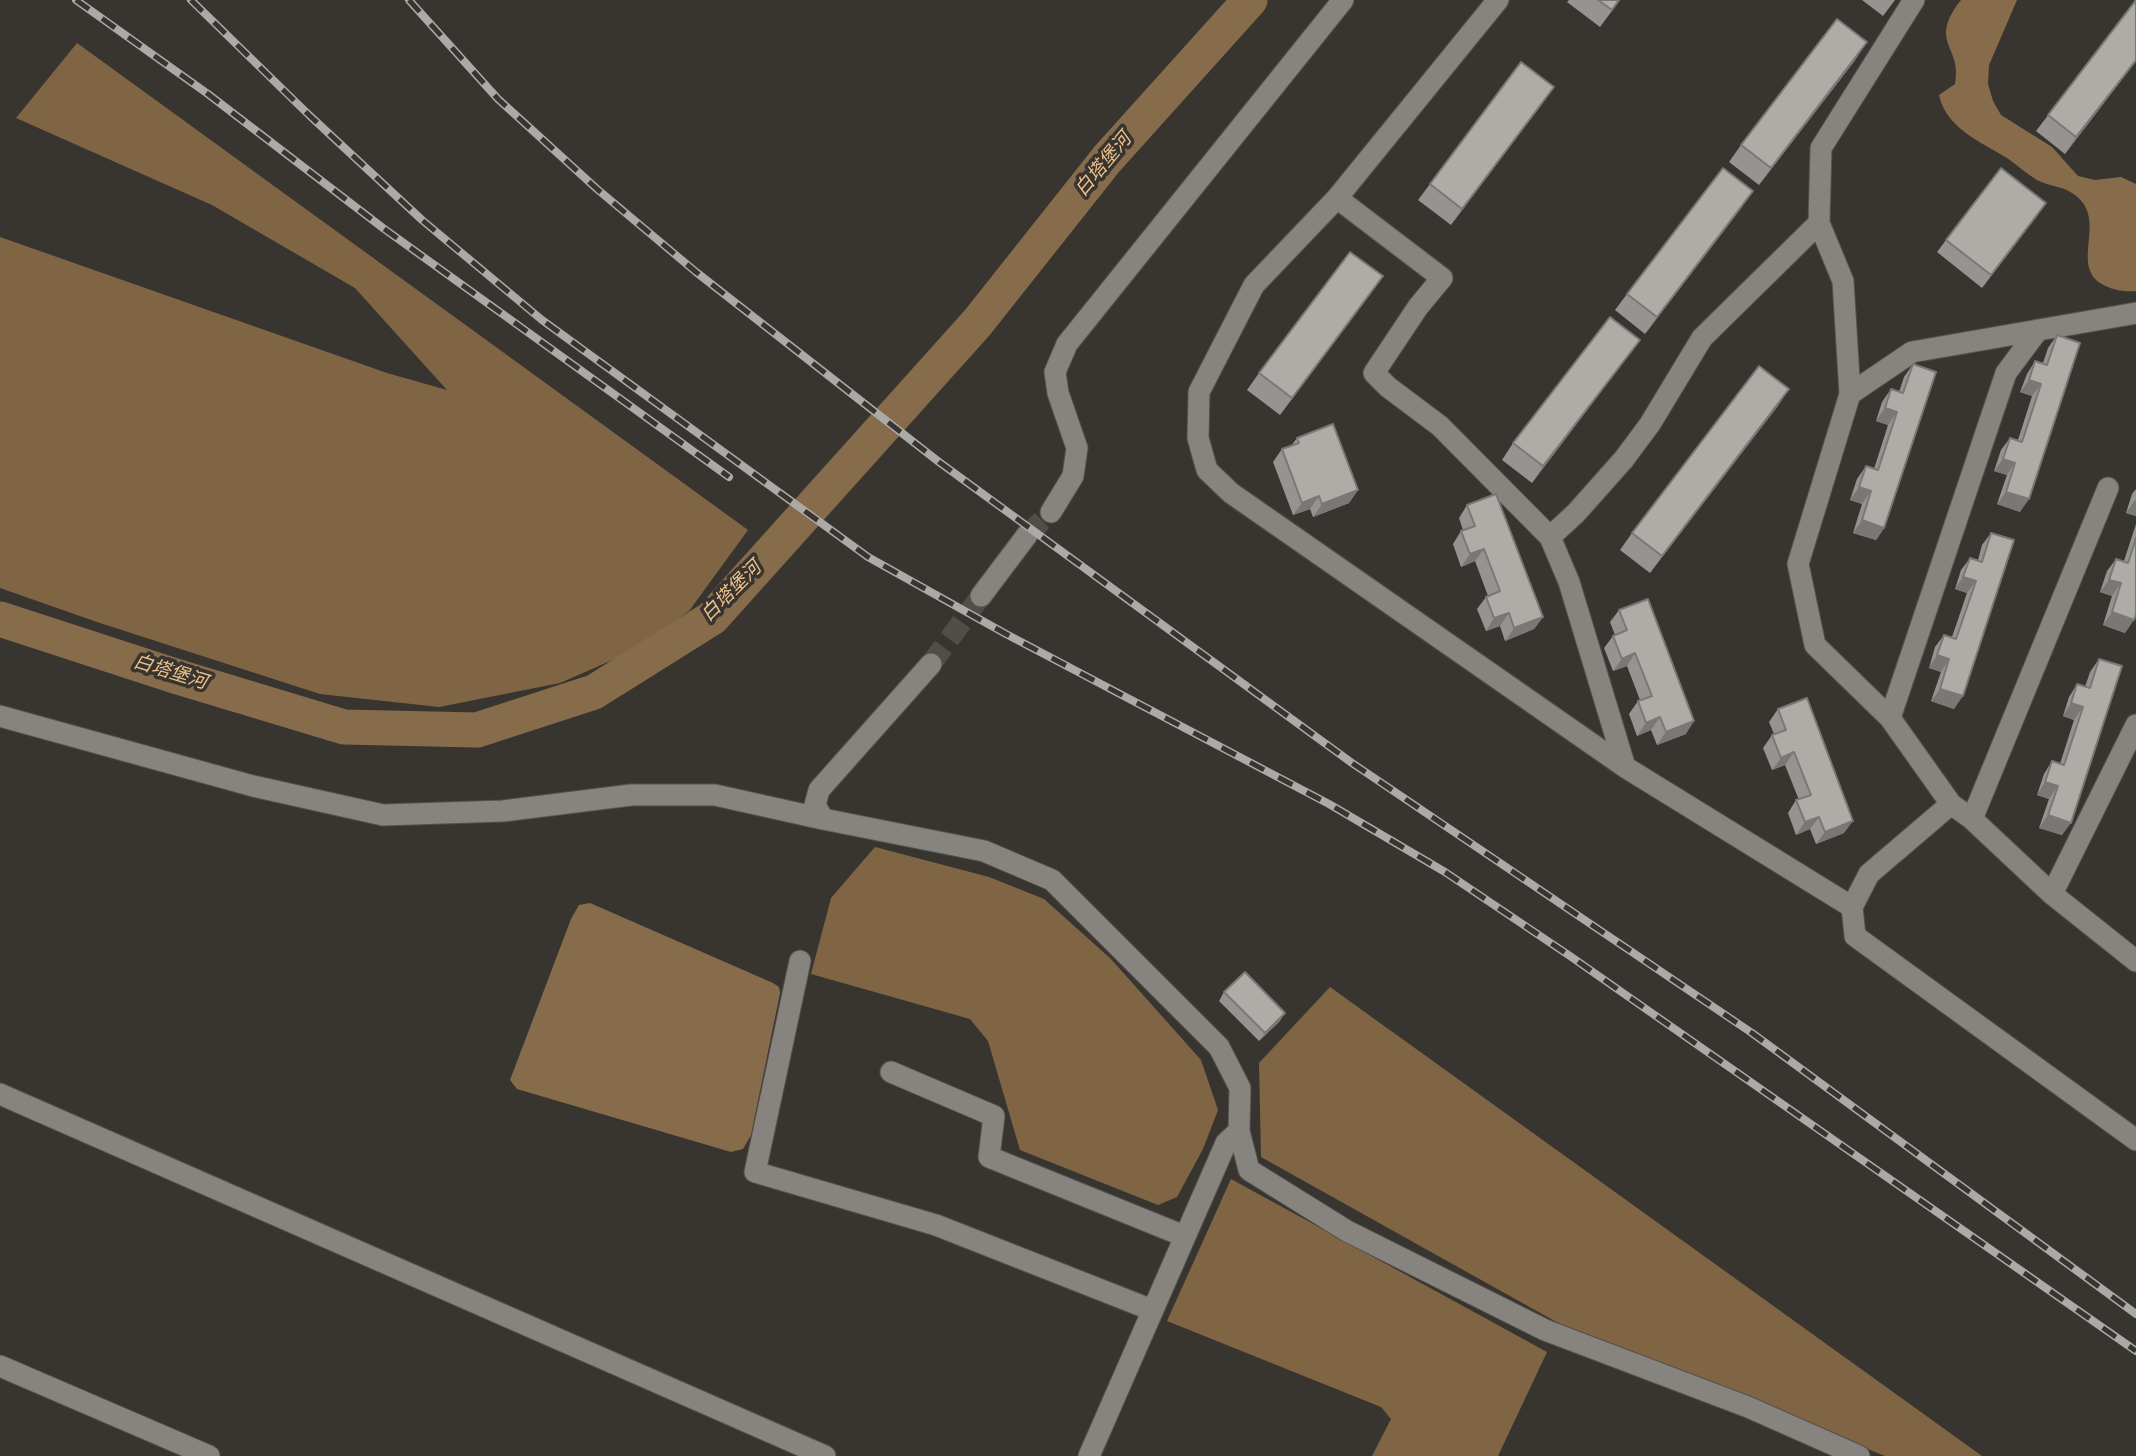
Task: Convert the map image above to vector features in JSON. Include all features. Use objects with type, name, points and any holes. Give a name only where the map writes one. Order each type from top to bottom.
[{"type":"street","points":[[1051,512],[1073,476],[1077,448],[1058,393],[1055,372],[1068,344],[1343,0]]},
{"type":"street","points":[[1498,0],[1337,198],[1254,285],[1199,392],[1198,438],[1207,470],[1231,493],[1625,767],[1852,907]]},
{"type":"street","points":[[1914,0],[1821,148],[1819,223],[1843,281],[1850,394],[1798,564],[1815,645],[1891,718],[1951,804],[1972,819],[2052,894],[2136,961]]},
{"type":"street","points":[[1337,198],[1442,278],[1418,307],[1374,373],[1388,387],[1440,426],[1550,537],[1569,582],[1625,767]]},
{"type":"street","points":[[1550,537],[1576,513],[1624,459],[1650,424],[1702,338],[1819,223]]},
{"type":"street","points":[[1850,394],[1912,352],[2136,313]]},
{"type":"street","points":[[1891,718],[2006,373],[2038,330]]},
{"type":"street","points":[[1972,819],[2108,488]]},
{"type":"street","points":[[981,596],[1027,535]]},
{"type":"street","points":[[823,820],[815,805],[819,790],[931,664]]},
{"type":"street","points":[[0,716],[253,786],[383,815],[503,811],[631,796],[715,794],[823,820],[984,850],[1052,880],[1219,1047],[1240,1088],[1240,1131],[1249,1170],[1347,1231],[1545,1330],[1748,1406],[1859,1456]]},
{"type":"street","points":[[2052,894],[2136,726]]},
{"type":"street","points":[[1951,804],[1869,874],[1852,907],[1855,936],[2136,1140]]},
{"type":"street","points":[[800,961],[755,1172],[936,1225],[1152,1310]]},
{"type":"street","points":[[891,1072],[994,1116],[989,1157],[1184,1237]]},
{"type":"street","points":[[0,1094],[825,1456]]},
{"type":"street","points":[[1089,1456],[1226,1143],[1240,1131]]},
{"type":"street","points":[[0,1366],[209,1456]]},
{"type":"shaded area","points":[[1961,0],[2017,0],[1989,65],[1988,84],[2001,115],[2052,147],[2078,176],[2095,180],[2121,177],[2136,184],[2136,291],[2109,287],[2100,283],[2092,274],[2088,263],[2090,226],[2083,203],[2068,191],[2037,180],[1966,133],[1949,117],[1939,95],[1955,84],[1955,61],[1946,35],[1951,14]]},
{"type":"shaded area","points":[[77,43],[748,530],[689,611],[633,651],[560,683],[439,707],[320,694],[0,588],[0,237],[387,373],[447,390],[355,288],[212,205],[16,118]]},
{"type":"shaded area","points":[[875,847],[989,877],[1044,899],[1111,959],[1201,1060],[1218,1110],[1203,1149],[1177,1197],[1158,1205],[1020,1150],[988,1041],[970,1019],[811,974],[831,898]]},
{"type":"shaded area","points":[[590,903],[779,987],[751,1135],[743,1149],[731,1152],[517,1089],[510,1080],[571,919],[579,905]]},
{"type":"shaded area","points":[[1330,987],[1982,1456],[1885,1456],[1560,1324],[1261,1157],[1259,1063]]},
{"type":"shaded area","points":[[1231,1179],[1547,1352],[1498,1456],[1372,1456],[1391,1419],[1381,1407],[1167,1321]]},
{"type":"building","points":[[1598,0],[1619,0],[1612,10]]},
{"type":"building","points":[[2136,0],[2136,60],[2076,137],[2048,115]]},
{"type":"building","points":[[1837,19],[1867,42],[1771,168],[1741,145]]},
{"type":"building","points":[[1521,62],[1554,87],[1462,209],[1430,184]]},
{"type":"building","points":[[1723,168],[1753,191],[1657,317],[1627,294]]},
{"type":"building","points":[[2001,168],[2046,203],[1991,275],[1946,240]]},
{"type":"building","points":[[1350,252],[1383,276],[1292,398],[1259,373]]},
{"type":"building","points":[[1610,317],[1640,340],[1543,466],[1513,443]]},
{"type":"building","points":[[2057,335],[2080,343],[2029,499],[2006,492],[2015,463],[2003,459],[2010,438],[2022,442],[2041,384],[2029,380],[2035,361],[2047,365]]},
{"type":"building","points":[[1913,364],[1936,372],[1884,528],[1862,520],[1871,491],[1859,487],[1866,466],[1878,470],[1897,412],[1885,408],[1891,389],[1903,393]]},
{"type":"building","points":[[1759,366],[1789,389],[1662,556],[1632,533]]},
{"type":"building","points":[[1333,424],[1358,490],[1322,504],[1319,496],[1302,503],[1282,449],[1299,443],[1297,438]]},
{"type":"building","points":[[1496,494],[1543,617],[1514,628],[1509,613],[1494,618],[1486,597],[1500,591],[1484,549],[1470,554],[1461,531],[1475,526],[1467,505]]},
{"type":"building","points":[[1991,533],[2014,540],[1963,696],[1940,689],[1949,659],[1937,655],[1944,635],[1956,639],[1976,581],[1963,577],[1970,558],[1982,562]]},
{"type":"building","points":[[2136,538],[2134,620],[2112,612],[2121,583],[2109,580],[2116,559],[2128,563]]},
{"type":"building","points":[[1648,599],[1694,721],[1666,732],[1660,717],[1646,723],[1638,701],[1652,696],[1635,653],[1622,659],[1613,636],[1627,630],[1619,610]]},
{"type":"building","points":[[2099,659],[2122,666],[2071,823],[2048,815],[2058,786],[2045,782],[2052,761],[2064,765],[2083,707],[2071,703],[2077,684],[2090,688]]},
{"type":"building","points":[[1807,698],[1853,821],[1825,832],[1819,817],[1805,822],[1796,800],[1811,795],[1794,752],[1781,758],[1772,735],[1786,730],[1778,709]]},
{"type":"building","points":[[1245,972],[1285,1013],[1265,1033],[1224,992]]},
{"type":"waterway","name":"白塔堡河","points":[[0,619],[344,727],[477,730],[594,692],[712,618],[977,323],[1107,159],[1250,0]]},
{"type":"tunnel","points":[[1027,535],[1051,512]]},
{"type":"tunnel","points":[[931,664],[981,596]]},
{"type":"railway","points":[[76,0],[208,94],[383,228],[729,477]]},
{"type":"railway","points":[[191,0],[422,220],[542,320],[868,557],[1006,634],[1329,804],[1445,872],[1570,956],[2136,1351]]},
{"type":"railway","points":[[409,0],[498,99],[597,189],[696,272],[939,462],[1352,763],[1752,1033],[2136,1314]]}]
